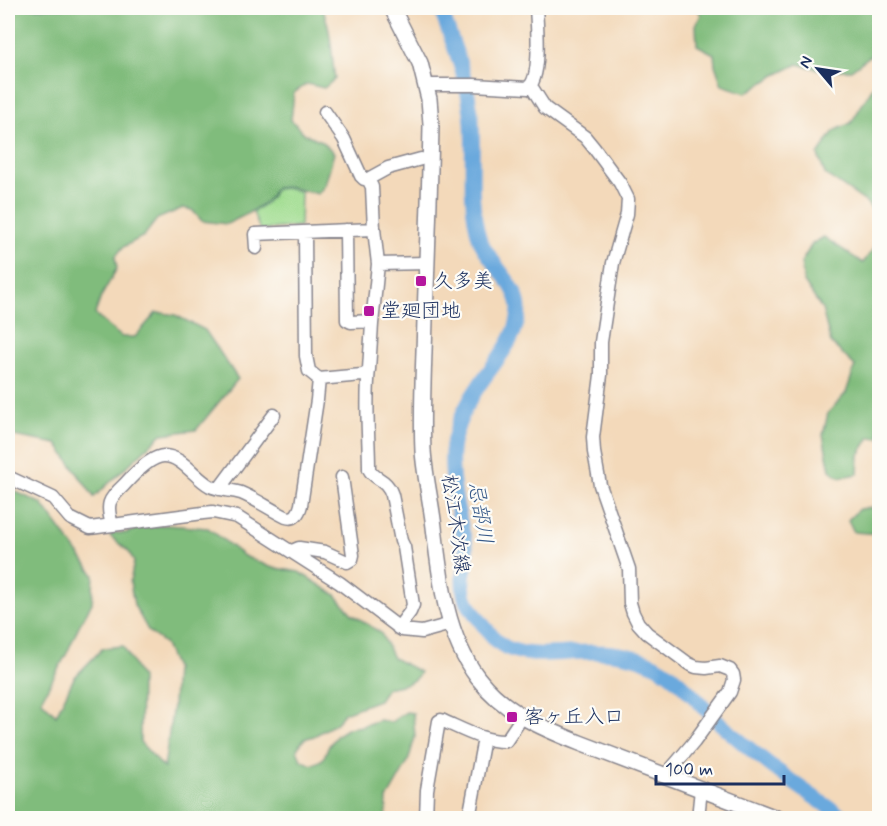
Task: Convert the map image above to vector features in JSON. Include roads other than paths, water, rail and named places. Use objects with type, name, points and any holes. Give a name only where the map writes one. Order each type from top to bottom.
[{"type":"main road","name":"松江木次線","points":[[392,8],[420,63],[429,99],[431,124],[423,455],[438,557],[451,624],[460,648],[478,678],[491,694],[522,717],[559,734],[776,819]]},
{"type":"street","points":[[426,85],[520,88],[531,86],[535,78],[537,62],[536,8]]},
{"type":"street","points":[[531,86],[545,108],[590,142],[620,183],[628,199],[627,214],[613,263],[601,342],[601,375],[593,437],[600,485],[629,569],[630,603],[633,613],[647,633],[689,664],[706,668],[720,666],[730,670],[733,674],[734,684],[730,692],[694,742],[666,775]]},
{"type":"street","points":[[325,112],[344,139],[364,179],[388,168],[421,159]]},
{"type":"street","points":[[368,179],[372,187],[378,264],[367,408],[369,469],[371,474],[390,488],[404,547],[413,605],[398,628]]},
{"type":"street","points":[[256,248],[255,234],[374,229]]},
{"type":"street","points":[[346,230],[347,320],[351,322],[372,321]]},
{"type":"street","points":[[305,232],[309,370],[319,379],[357,377],[367,373],[369,369]]},
{"type":"street","points":[[378,264],[427,263]]},
{"type":"street","points":[[112,525],[108,507],[110,500],[142,467],[160,457],[172,457],[208,485],[244,494],[286,518],[296,516],[301,506],[319,379]]},
{"type":"street","points":[[219,489],[274,415]]},
{"type":"street","points":[[8,477],[53,498],[70,518],[90,528],[213,512],[237,517],[340,583],[398,628],[407,632],[422,632],[451,624]]},
{"type":"street","points":[[292,552],[299,548],[325,552],[347,562],[352,559],[342,477]]},
{"type":"street","points":[[453,819],[426,816],[427,790],[439,721],[495,742],[506,741],[522,717]]},
{"type":"street","points":[[469,819],[484,738]]},
{"type":"street","points":[[698,819],[701,789]]},
{"type":"waterway","name":"忌部川","points":[[440,8],[468,93],[472,123],[472,195],[479,237],[488,254],[508,281],[519,308],[511,339],[461,417],[452,449],[453,482],[466,546],[463,578],[466,600],[491,634],[509,649],[533,654],[603,652],[636,658],[659,667],[675,678],[752,751],[845,818]]},
{"type":"place","name":"久多美","points":[[421,281]]},
{"type":"place","name":"堂廻団地","points":[[369,311]]},
{"type":"place","name":"客ヶ丘入口","points":[[512,717]]}]
